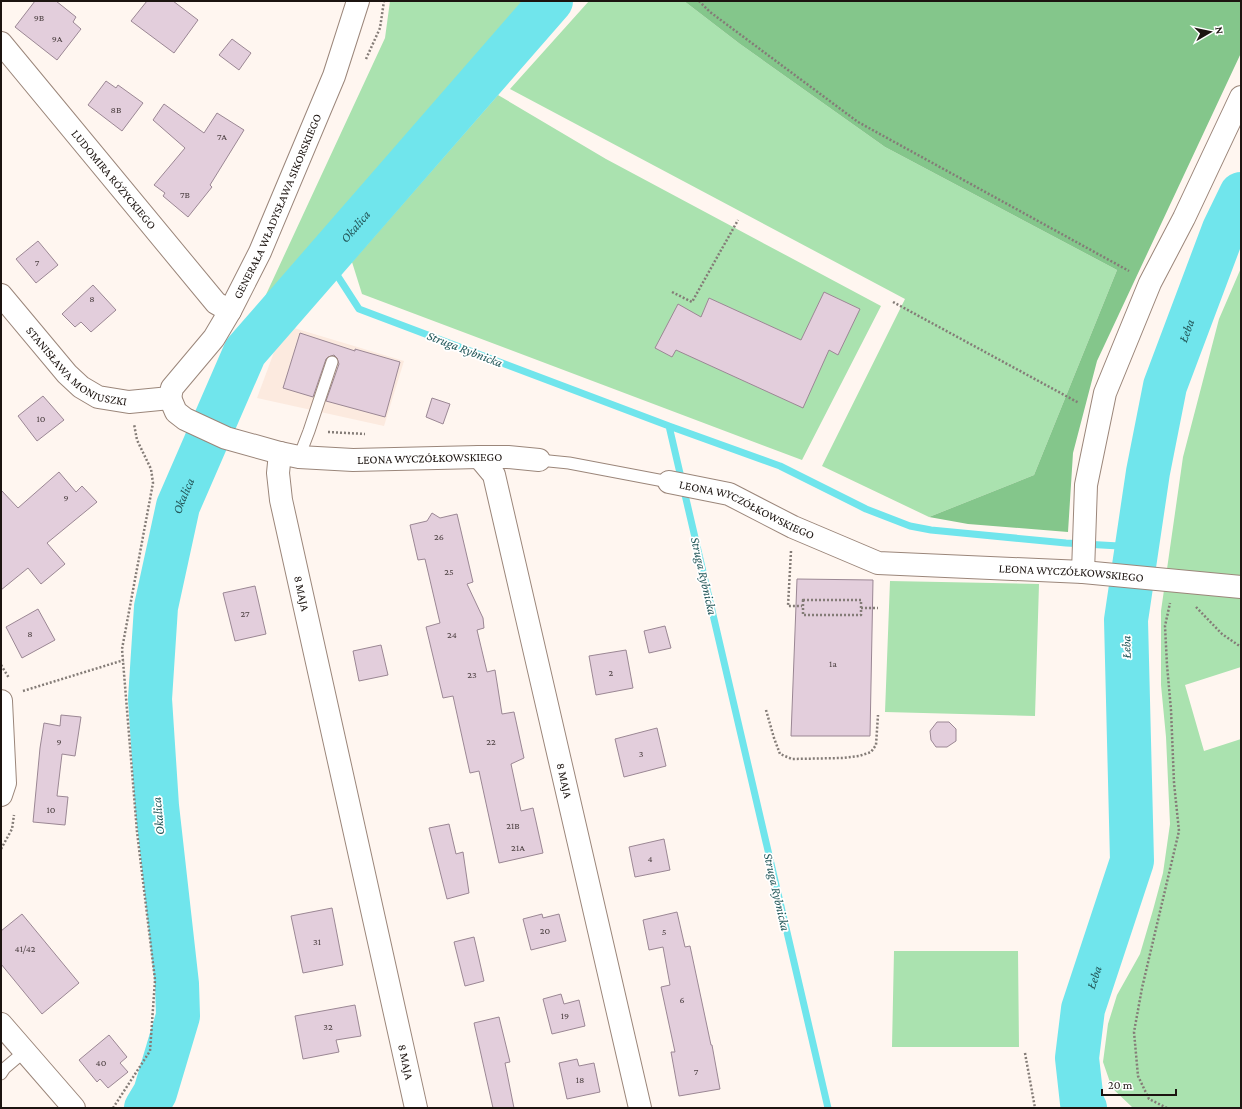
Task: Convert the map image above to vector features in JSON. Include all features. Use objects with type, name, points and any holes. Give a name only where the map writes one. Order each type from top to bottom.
[{"type":"street","name":"GENERAŁA WŁADYSŁAWA SIKORSKIEGO","points":[[170,398],[172,388],[214,338],[230,311],[260,252],[334,76],[358,1]]},
{"type":"street","name":"LUDOMIRA RÓŻYCKIEGO","points":[[1,43],[216,303],[230,311]]},
{"type":"street","points":[[1084,553],[1086,485],[1105,393],[1150,283],[1184,218],[1241,97]]},
{"type":"street","name":"STANISŁAWA MONIUSZKI","points":[[1,295],[68,374],[81,387],[98,397],[129,402],[170,398]]},
{"type":"street","name":"LEONA WYCZÓŁKOWSKIEGO","points":[[170,398],[176,412],[185,419],[226,438],[289,455],[353,460],[479,457],[508,457],[539,460]]},
{"type":"street","name":"8 MAJA","points":[[289,455],[278,472],[281,500],[416,1108]]},
{"type":"street","name":"8 MAJA","points":[[479,457],[494,475],[640,1108]]},
{"type":"street","name":"LEONA WYCZÓŁKOWSKIEGO","points":[[669,482],[729,494],[793,527],[878,563],[1084,553],[1175,581],[1241,588]]},
{"type":"street","points":[[1,701],[5,783],[1,796]]},
{"type":"street","points":[[1,1024],[74,1108]]},
{"type":"lane","points":[[289,455],[309,431],[332,362]]},
{"type":"lane","name":"LEONA WYCZÓŁKOWSKIEGO","points":[[539,460],[569,463],[669,482]]},
{"type":"lane","points":[[1,1074],[5,1068],[25,1051]]},
{"type":"path","points":[[700,1],[710,12],[858,122],[1150,283]]},
{"type":"path","points":[[672,292],[692,302],[738,220]]},
{"type":"path","points":[[893,302],[1100,415]]},
{"type":"path","points":[[113,1108],[150,1051],[155,980],[137,832],[122,649],[153,483],[151,469],[137,440],[129,402]]},
{"type":"path","points":[[309,431],[372,434]]},
{"type":"path","points":[[793,527],[788,606],[802,606]]},
{"type":"path","points":[[1175,581],[1198,609],[1222,634],[1241,647]]},
{"type":"path","points":[[1167,1108],[1149,1099],[1138,1076],[1134,1032],[1142,988],[1179,831],[1174,783],[1165,626],[1175,581]]},
{"type":"path","points":[[803,600],[861,600],[861,615],[803,615],[802,606],[803,600]]},
{"type":"path","points":[[861,608],[878,608]]},
{"type":"path","points":[[23,691],[124,660]]},
{"type":"path","points":[[766,710],[780,754],[792,760],[843,758],[859,756],[871,752],[876,745],[878,715]]},
{"type":"path","points":[[1025,1053],[1035,1108]]},
{"type":"shaded area","points":[[284,325],[404,361],[384,426],[257,398]]},
{"type":"green space","points":[[390,1],[531,1],[257,321],[257,314],[385,38]]},
{"type":"green space","points":[[589,1],[684,1],[740,44],[885,147],[1117,270],[1034,475],[929,517],[822,466],[905,299],[510,89]]},
{"type":"green space","points":[[684,1],[1241,1],[1241,53],[1097,361],[1073,453],[1068,532],[968,524],[929,517],[1034,475],[1117,270],[885,147],[740,44]]},
{"type":"green space","points":[[498,95],[606,159],[881,306],[802,460],[362,294],[352,262]]},
{"type":"green space","points":[[1241,268],[1241,667],[1185,685],[1204,751],[1241,739],[1241,1108],[1135,1108],[1132,1107],[1112,1088],[1103,1062],[1108,1024],[1117,995],[1140,954],[1163,873],[1170,824],[1166,737],[1161,685],[1161,611],[1183,457],[1219,319]]},
{"type":"green space","points":[[890,581],[1039,584],[1035,716],[885,712]]},
{"type":"green space","points":[[894,951],[1018,951],[1019,1047],[892,1047]]},
{"type":"building","points":[[35,1],[56,1],[76,17],[73,22],[81,29],[57,60],[15,27]]},
{"type":"building","points":[[147,1],[173,1],[198,20],[174,53],[131,21]]},
{"type":"building","points":[[232,39],[251,53],[239,70],[219,55]]},
{"type":"building","points":[[106,81],[116,88],[118,85],[143,103],[122,131],[88,105]]},
{"type":"building","points":[[164,104],[204,133],[217,113],[244,130],[210,185],[212,187],[188,217],[163,196],[165,193],[154,185],[185,148],[153,120]]},
{"type":"building","points":[[38,241],[58,265],[36,283],[16,259]]},
{"type":"building","points":[[93,285],[116,310],[91,332],[81,322],[75,327],[62,314]]},
{"type":"building","points":[[824,292],[860,309],[838,355],[829,350],[803,408],[676,350],[672,357],[655,348],[678,304],[701,317],[709,298],[801,340]]},
{"type":"building","points":[[300,333],[355,351],[355,349],[400,362],[385,417],[326,401],[339,364],[334,355],[326,359],[313,397],[283,388]]},
{"type":"building","points":[[43,396],[64,420],[37,441],[18,416]]},
{"type":"building","points":[[432,398],[450,404],[443,424],[426,417]]},
{"type":"building","points":[[59,472],[76,492],[82,486],[97,502],[47,543],[65,564],[41,584],[28,568],[1,590],[1,490],[18,508]]},
{"type":"building","points":[[432,513],[440,518],[457,514],[473,582],[467,584],[483,618],[484,628],[477,630],[487,672],[495,670],[502,714],[514,712],[524,758],[511,764],[521,811],[533,808],[543,853],[499,863],[479,771],[470,773],[453,696],[443,698],[426,627],[440,623],[425,559],[418,560],[410,525],[427,521]]},
{"type":"building","points":[[797,579],[873,580],[870,736],[791,736]]},
{"type":"building","points":[[255,586],[266,634],[235,641],[223,593]]},
{"type":"building","points":[[38,609],[55,640],[22,658],[6,627]]},
{"type":"building","points":[[665,626],[671,648],[649,653],[644,631]]},
{"type":"building","points":[[381,645],[388,675],[359,681],[353,651]]},
{"type":"building","points":[[626,650],[633,688],[596,695],[589,656]]},
{"type":"building","points":[[61,715],[81,717],[75,756],[62,754],[57,796],[68,797],[65,825],[33,822],[40,748],[44,723],[60,726]]},
{"type":"building","points":[[937,722],[949,722],[956,729],[956,741],[947,747],[936,747],[931,740],[930,731]]},
{"type":"building","points":[[657,728],[666,766],[624,777],[615,739]]},
{"type":"building","points":[[449,824],[456,854],[463,852],[469,893],[447,899],[429,828]]},
{"type":"building","points":[[664,839],[670,870],[635,877],[629,847]]},
{"type":"building","points":[[332,908],[343,965],[303,973],[291,916]]},
{"type":"building","points":[[677,912],[685,947],[690,946],[712,1045],[720,1089],[679,1096],[671,1052],[675,1052],[661,987],[670,985],[663,947],[649,950],[643,920]]},
{"type":"building","points":[[22,914],[79,983],[42,1014],[1,964],[1,931]]},
{"type":"building","points":[[542,914],[543,918],[559,914],[566,941],[531,950],[523,919]]},
{"type":"building","points":[[474,937],[484,981],[465,986],[454,942]]},
{"type":"building","points":[[561,994],[564,1004],[579,1000],[585,1026],[552,1034],[543,999]]},
{"type":"building","points":[[355,1005],[361,1036],[336,1040],[339,1052],[303,1059],[295,1016]]},
{"type":"building","points":[[499,1017],[510,1062],[505,1063],[514,1108],[493,1108],[474,1023]]},
{"type":"building","points":[[109,1035],[127,1057],[120,1063],[128,1072],[108,1088],[100,1079],[97,1082],[79,1060]]},
{"type":"building","points":[[577,1059],[579,1066],[594,1063],[600,1092],[567,1099],[559,1063]]},
{"type":"waterway","name":"Okalica","points":[[146,1108],[155,1093],[178,1016],[177,984],[157,806],[150,699],[156,607],[178,506],[245,352],[551,1]]},
{"type":"waterway","name":"Łeba","points":[[1085,1108],[1082,1103],[1077,1058],[1083,1009],[1132,861],[1126,620],[1148,472],[1165,386],[1224,229],[1241,194]]},
{"type":"waterway","name":"Struga Rybnicka","points":[[326,258],[359,309],[669,426],[828,1108]]},
{"type":"waterway","points":[[669,426],[780,466],[866,509],[910,526],[931,530],[1066,543],[1137,547]]}]
